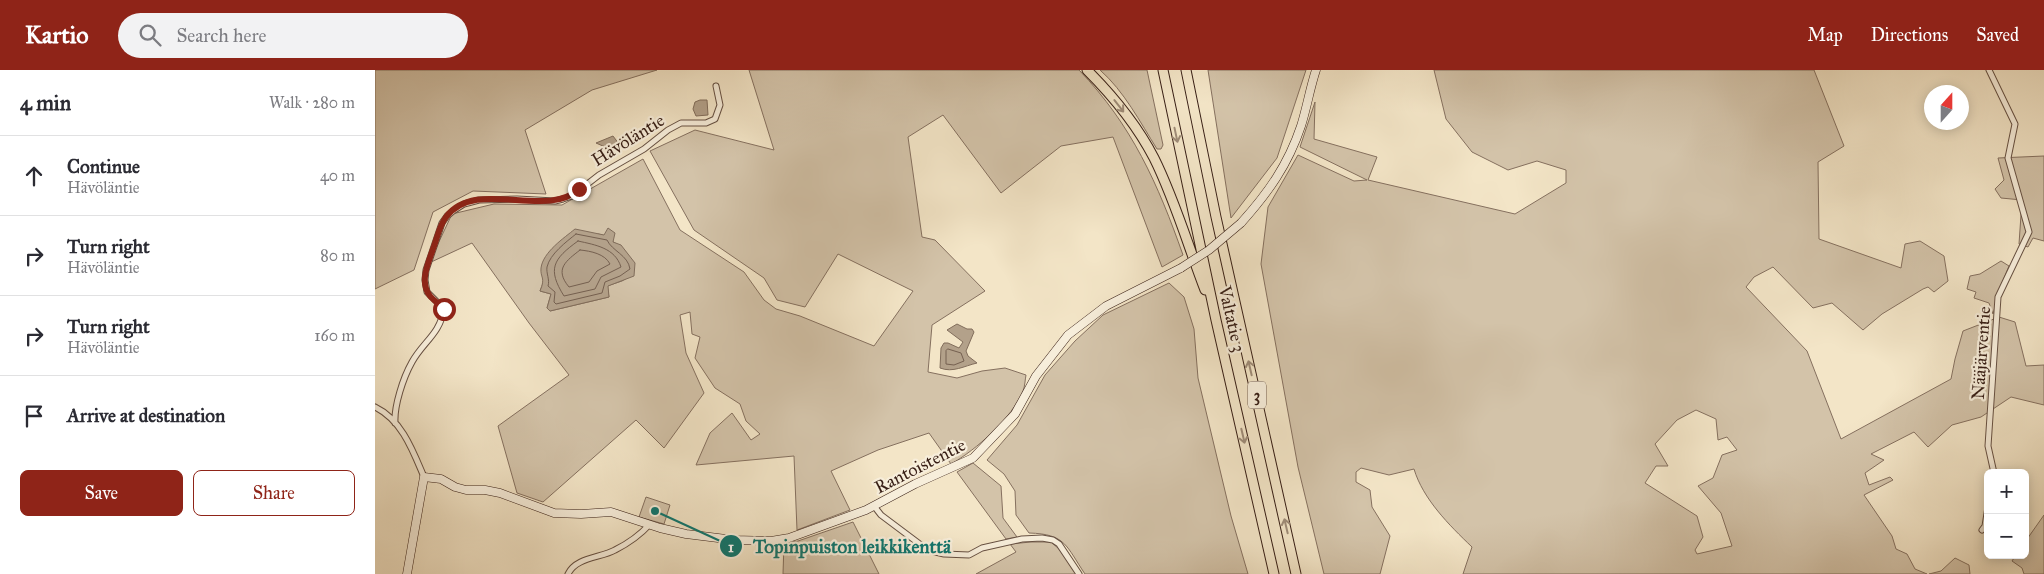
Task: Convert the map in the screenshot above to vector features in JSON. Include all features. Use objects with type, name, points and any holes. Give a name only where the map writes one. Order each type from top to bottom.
[{"type":"highway","points":[[1087,70],[1102,85],[1133,124],[1154,158],[1168,190],[1216,320]]},
{"type":"highway","name":"Valtatie 3","points":[[1163,70],[1216,320],[1274,574]]},
{"type":"highway","name":"Valtatie 3","points":[[1187,70],[1195,118],[1297,574]]},
{"type":"highway","points":[[1193,70],[1195,118]]},
{"type":"street","name":"Rantoistentie","points":[[424,477],[441,479],[455,487],[466,490],[485,490],[500,493],[554,513],[611,512],[686,534],[719,538],[771,541],[807,532],[874,506],[915,484],[973,458],[1015,414],[1036,376],[1068,335],[1106,306],[1181,268],[1209,250],[1241,223],[1269,191],[1282,170],[1301,125],[1316,70]]},
{"type":"street","name":"Nääjärventie","points":[[1989,70],[2015,124],[2009,158],[2029,232],[1998,297],[1988,446],[1993,469]]},
{"type":"street","name":"Hävöläntie","points":[[395,423],[396,407],[411,363],[437,331],[443,319],[444,309],[427,292],[425,280],[429,260],[442,223],[447,216],[464,204],[479,200],[555,201],[572,196],[599,174],[644,148],[681,123],[706,124],[715,119],[721,105],[716,86]]},
{"type":"street","points":[[375,406],[395,423],[409,442],[424,477],[407,574]]},
{"type":"street","points":[[383,411],[396,407]]},
{"type":"street","points":[[874,506],[881,516],[931,551],[944,554],[969,555],[982,548],[1023,539],[1042,538],[1053,540],[1059,544],[1079,574]]},
{"type":"street","points":[[1981,530],[1985,526],[1987,514]]},
{"type":"street","points":[[568,574],[577,564],[614,551],[644,531],[650,524]]},
{"type":"shaded area","points":[[375,70],[657,70],[592,90],[525,130],[546,194],[473,191],[433,212],[414,270],[375,289]]},
{"type":"shaded area","points":[[749,70],[1079,70],[1098,91],[1129,134],[1164,204],[1183,255],[1162,267],[1113,137],[1061,146],[1001,193],[943,115],[908,137],[922,237],[935,240],[985,291],[932,325],[928,372],[957,378],[982,371],[1005,368],[1026,375],[1024,389],[1011,412],[982,442],[951,464],[929,433],[878,450],[831,471],[850,510],[797,530],[794,456],[696,465],[710,433],[732,413],[751,440],[760,434],[746,421],[740,404],[715,388],[695,358],[700,337],[692,334],[690,312],[680,315],[686,353],[704,393],[664,448],[636,420],[543,502],[517,493],[498,426],[569,375],[472,243],[429,263],[452,214],[494,204],[562,205],[643,159],[680,230],[744,272],[764,300],[776,309],[800,316],[874,346],[913,291],[838,254],[805,307],[777,300],[764,278],[694,230],[650,151],[695,130],[774,150]],"holes":[[[598,234],[618,245],[628,255],[630,264],[629,277],[607,286],[609,297],[550,311],[547,308],[551,294],[540,291],[544,281]]]},
{"type":"shaded area","points":[[1100,70],[1147,70],[1163,145],[1161,149],[1157,149],[1117,87]]},
{"type":"shaded area","points":[[1208,70],[1306,70],[1277,158],[1231,218]]},
{"type":"shaded area","points":[[1434,70],[1814,70],[1844,146],[1818,162],[1819,239],[1901,268],[1905,244],[1920,241],[1944,256],[1948,281],[1934,292],[1928,287],[1923,289],[1882,314],[1863,330],[1832,303],[1813,308],[1773,267],[1754,277],[1746,287],[1807,351],[1841,439],[1951,379],[1963,331],[1999,317],[2015,322],[2026,366],[2044,365],[2044,405],[2011,397],[1981,417],[1952,425],[1928,447],[1914,432],[1871,454],[1884,460],[1865,473],[1869,485],[1890,477],[1893,480],[1864,495],[1892,536],[1896,549],[1907,554],[1915,569],[1927,574],[1463,574],[1472,547],[1446,521],[1430,501],[1414,469],[1389,475],[1361,468],[1356,472],[1356,482],[1370,490],[1372,507],[1390,536],[1380,574],[1324,574],[1298,467],[1261,264],[1268,207],[1298,155],[1354,181],[1367,180],[1300,147],[1315,102],[1314,139],[1377,157],[1368,180],[1515,214],[1566,183],[1566,170],[1537,161],[1508,170],[1472,152],[1446,119]],"holes":[[[1696,410],[1716,419],[1718,440],[1727,437],[1737,450],[1722,455],[1713,478],[1698,486],[1721,513],[1732,546],[1697,554],[1695,550],[1703,537],[1697,516],[1645,483],[1656,466],[1668,466],[1655,444],[1677,420]]]},
{"type":"shaded area","points":[[2044,156],[2044,241],[2033,238],[2028,247],[2019,244],[2022,200],[2001,198],[1995,189],[2004,180],[1998,158]]},
{"type":"shaded area","points":[[2001,261],[2009,266],[2000,288],[1993,314],[1989,303],[1974,298],[1976,292],[1967,289],[1970,276],[1980,274]]},
{"type":"shaded area","points":[[1169,283],[1184,297],[1194,329],[1198,378],[1231,516],[1248,574],[1085,574],[1064,543],[1051,536],[1029,533],[1016,515],[1015,491],[1004,474],[987,460],[1017,425],[1045,375],[1075,341],[1103,315]]},
{"type":"shaded area","points":[[973,463],[1001,486],[1003,518],[1017,537],[1006,539],[957,472]]},
{"type":"shaded area","points":[[646,497],[670,505],[664,524],[639,517]]},
{"type":"shaded area","points":[[2044,515],[2044,574],[2024,574],[2022,568],[2012,561],[2013,559],[2029,559],[2029,536]]},
{"type":"shaded area","points":[[853,522],[879,574],[783,574],[784,543],[798,541]]},
{"type":"shaded area","points":[[1051,542],[1059,549],[1077,574],[976,574],[1016,552],[1010,544]]},
{"type":"shaded area","points":[[1955,558],[1969,565],[1970,574],[1929,574],[1941,571]]},
{"type":"water","points":[[707,100],[708,115],[696,116],[693,109],[695,102]]},
{"type":"water","points":[[613,136],[619,144],[612,150],[596,143]]},
{"type":"water","points":[[608,228],[615,233],[613,242],[621,245],[635,263],[634,276],[608,286],[609,297],[550,311],[547,308],[551,294],[540,291],[543,280],[541,268],[546,256],[575,229],[604,235]]},
{"type":"water","points":[[957,324],[967,329],[972,329],[974,332],[966,351],[968,356],[977,363],[954,369],[940,368],[941,348],[944,343],[959,348],[963,342],[947,330]]},
{"type":"place","name":"Topinpuiston leikkikenttä","points":[[655,511]]},
{"type":"route","points":[[444,309],[427,292],[425,280],[429,260],[442,223],[447,216],[459,206],[479,200],[555,201],[572,196],[579,189]]}]
